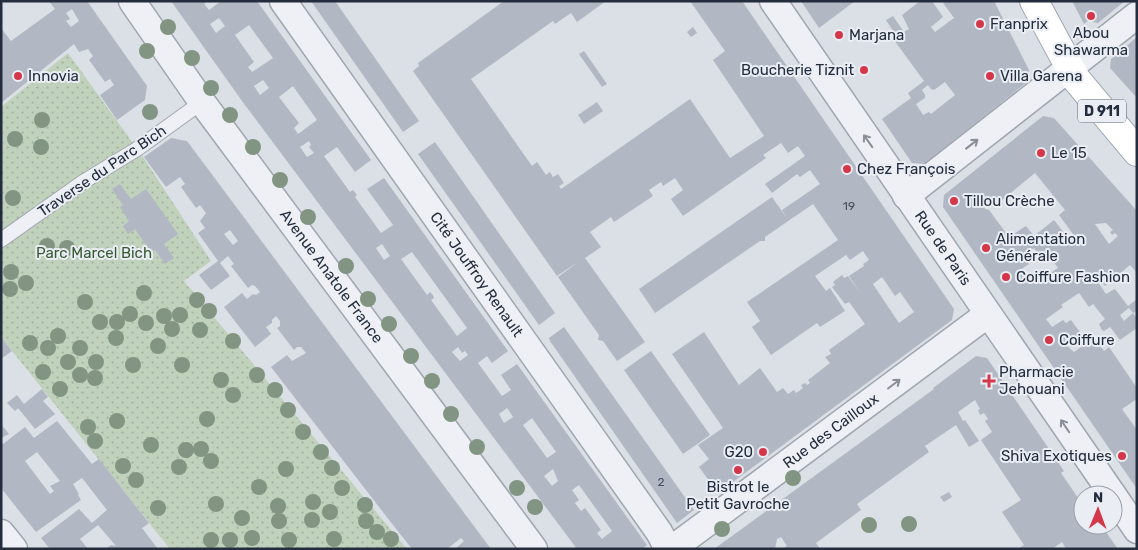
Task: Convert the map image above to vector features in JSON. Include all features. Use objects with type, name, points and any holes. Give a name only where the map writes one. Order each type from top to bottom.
[{"type":"main road","name":"D 911","points":[[1034,1],[1070,69],[1084,91],[1137,152]]},
{"type":"street","name":"Avenue Anatole France","points":[[132,1],[202,102],[534,549]]},
{"type":"street","name":"Cité Jouffroy Renault","points":[[283,1],[659,532],[668,549]]},
{"type":"street","name":"Rue de Paris","points":[[773,1],[1106,485]]},
{"type":"street","points":[[906,196],[1137,15]]},
{"type":"street","name":"Rue des Cailloux","points":[[672,549],[988,314]]},
{"type":"street","name":"Rue de Paris","points":[[1123,510],[1137,530]]},
{"type":"street","points":[[1,533],[14,549]]},
{"type":"lane","name":"Traverse du Parc Bich","points":[[1,240],[83,182],[137,149],[202,102]]},
{"type":"green space","name":"Parc Marcel Bich","points":[[68,53],[143,157],[211,261],[184,281],[407,549],[170,549],[1,337],[1,107]]},
{"type":"building","points":[[49,1],[87,1],[147,86],[145,100],[117,120],[100,95],[114,85],[110,79],[105,82],[89,60],[93,56],[88,49],[79,52],[74,44],[1,103],[1,28],[11,41],[55,9]],"holes":[[[72,9],[79,21],[71,27],[66,21],[70,19],[66,13]]]},
{"type":"building","points":[[171,1],[208,1],[204,4],[209,10],[221,1],[257,1],[371,160],[355,172],[337,147],[324,156],[350,192],[353,190],[357,195],[355,197],[381,233],[393,225],[367,189],[384,178],[508,351],[492,363],[487,356],[478,363],[502,396],[511,390],[501,375],[517,364],[647,545],[642,549],[577,549],[242,101]],"holes":[[[219,18],[225,26],[216,33],[210,24]],[[249,25],[273,58],[252,72],[248,67],[254,62],[235,35]],[[263,80],[269,88],[260,95],[254,86]],[[293,86],[317,120],[298,134],[294,128],[299,123],[279,97]],[[309,141],[311,145],[309,147],[314,153],[307,157],[300,147]],[[382,244],[390,256],[384,260],[376,248]],[[412,252],[467,328],[457,336],[431,300],[434,298],[433,295],[430,292],[427,295],[401,259]],[[458,347],[462,353],[465,351],[468,355],[460,361],[452,352]],[[507,408],[513,417],[504,423],[499,414]],[[532,418],[556,452],[547,458],[523,425]],[[553,469],[558,481],[552,486],[544,476]],[[579,485],[612,531],[602,539],[597,533],[601,530],[585,508],[581,511],[575,503],[579,500],[572,490]]]},
{"type":"building","points":[[311,1],[335,1],[419,121],[403,132]]},
{"type":"building","points":[[504,1],[606,1],[577,22],[571,13],[555,24],[553,21],[471,79],[532,166],[537,162],[546,175],[550,172],[553,177],[558,174],[564,183],[559,186],[561,189],[690,99],[730,158],[764,136],[713,60],[725,51],[690,1],[742,1],[954,309],[952,320],[718,493],[699,467],[709,459],[698,445],[723,428],[672,354],[704,332],[739,385],[760,368],[777,392],[783,388],[788,394],[794,390],[796,393],[803,388],[801,385],[810,383],[808,380],[830,363],[825,357],[831,354],[829,350],[865,324],[849,302],[845,304],[832,287],[835,285],[833,282],[842,275],[844,278],[848,276],[860,293],[849,276],[864,266],[863,264],[869,260],[863,251],[850,260],[846,255],[815,276],[826,291],[830,288],[845,311],[820,327],[817,323],[771,355],[752,327],[760,321],[747,302],[838,240],[813,204],[765,237],[765,241],[760,241],[655,313],[639,289],[772,197],[786,217],[782,210],[820,184],[810,170],[800,177],[797,174],[772,193],[765,184],[805,156],[798,146],[788,153],[781,143],[763,155],[766,158],[683,216],[671,199],[683,190],[675,178],[663,186],[661,182],[649,190],[653,196],[614,222],[611,217],[590,232],[601,247],[585,258],[645,342],[617,361],[603,341],[598,340],[599,335],[558,277],[578,262],[557,276],[413,71],[419,66],[418,63]],"holes":[[[882,277],[895,296],[900,292],[914,312],[899,323],[873,284]]]},
{"type":"building","points":[[801,1],[855,1],[819,28]]},
{"type":"building","points":[[920,1],[932,1],[943,17],[931,27],[935,32],[954,18],[943,3],[946,1],[994,1],[1029,70],[1027,82],[924,164],[912,163],[882,119],[911,98],[908,93],[924,81],[894,40],[897,37],[886,20],[893,16],[904,32],[909,29],[902,15]],"holes":[[[945,82],[955,95],[931,114],[929,112],[923,115],[916,104],[925,98],[922,90],[928,85],[934,90]]]},
{"type":"building","points":[[1072,1],[1125,1],[1098,23],[1088,21],[1084,24]]},
{"type":"building","points":[[693,27],[697,33],[691,37],[687,32]]},
{"type":"building","points":[[1137,37],[1137,98],[1110,68],[1111,59]]},
{"type":"building","points":[[584,51],[607,84],[602,87],[579,54]]},
{"type":"building","points":[[597,102],[603,111],[584,124],[578,115]]},
{"type":"building","points":[[1043,116],[1054,118],[1137,211],[1137,273],[1130,265],[1105,286],[1099,278],[1096,279],[1106,294],[1115,289],[1128,306],[1137,299],[1137,311],[1133,313],[1137,318],[1137,328],[1120,340],[1110,327],[1104,331],[1102,330],[1099,324],[1105,319],[1093,304],[1089,307],[1079,293],[1061,305],[1063,307],[1046,319],[1052,327],[1063,320],[1066,323],[1071,320],[1082,335],[1067,346],[1074,352],[1094,338],[1104,351],[1109,347],[1137,388],[1137,399],[1122,409],[1137,430],[1137,489],[943,207],[944,195]],"holes":[[[1035,173],[1065,210],[1059,215],[1073,234],[1068,238],[1054,220],[1034,236],[1026,226],[1009,237],[989,210],[985,209],[984,207],[989,203],[996,205]],[[1106,223],[1113,230],[1110,232],[1112,235],[1115,233],[1118,236],[1109,244],[1095,224]],[[1034,248],[1040,256],[1047,252],[1058,268],[1034,284],[1032,278],[1029,277],[1027,279],[1020,270],[1029,264],[1024,256]],[[1129,308],[1133,313],[1124,321],[1120,315]]]},
{"type":"building","points":[[171,138],[187,141],[491,549],[455,549],[464,541],[461,538],[447,549],[412,549],[271,367],[287,355],[292,361],[306,353],[301,347],[297,347],[294,350],[277,328],[280,326],[280,321],[276,316],[272,323],[266,327],[271,334],[255,347],[224,307],[242,293],[247,299],[253,294],[256,295],[260,292],[252,285],[248,288],[231,266],[234,264],[228,256],[220,263],[230,276],[211,290],[199,275],[218,261],[198,233],[205,228],[200,221],[206,213],[200,205],[196,208],[181,187],[185,184],[180,177],[166,187],[144,157]],"holes":[[[230,230],[238,241],[233,245],[224,234]]]},
{"type":"building","points":[[435,142],[555,313],[539,325],[418,154]]},
{"type":"building","points":[[120,184],[131,199],[146,189],[178,234],[164,244],[174,258],[165,264],[155,250],[151,252],[135,229],[128,234],[123,226],[129,221],[120,207],[123,205],[112,189]]},
{"type":"building","points":[[564,327],[694,510],[677,523],[550,341],[549,338]]},
{"type":"building","points":[[1,337],[12,351],[1,359]]},
{"type":"building","points":[[651,351],[710,435],[683,454],[624,370]]},
{"type":"building","points":[[976,356],[987,358],[1064,471],[1061,473],[1073,490],[1073,535],[1108,535],[1118,549],[1066,549],[1062,542],[1052,549],[1018,549],[1024,545],[1002,512],[1021,500],[981,440],[992,432],[985,421],[988,419],[984,413],[980,415],[978,410],[980,409],[975,400],[958,412],[979,441],[969,447],[956,425],[925,446],[929,452],[857,504],[861,510],[816,543],[820,549],[782,549],[787,546],[781,537],[777,539],[775,549],[714,549],[934,389]]},
{"type":"building","points":[[42,389],[48,397],[43,401],[55,414],[35,429],[18,408],[15,411],[7,403],[17,395],[24,404]]},
{"type":"building","points":[[57,421],[92,464],[99,459],[149,523],[142,528],[158,549],[106,549],[111,545],[116,546],[98,525],[80,539],[88,549],[50,549],[41,538],[79,509],[92,523],[107,510],[82,478],[73,484],[81,500],[36,532],[1,488],[1,442],[3,444],[25,427],[34,438]],"holes":[[[37,452],[60,481],[50,486],[54,491],[50,494],[25,461]]]},
{"type":"building","points":[[1,424],[9,434],[1,438]]},
{"type":"building","points":[[949,492],[952,497],[944,502],[940,497]]},
{"type":"place","name":"Abou Shawarma","points":[[1091,16]]},
{"type":"place","name":"Franprix","points":[[980,24]]},
{"type":"place","name":"Marjana","points":[[839,35]]},
{"type":"place","name":"Boucherie Tiznit","points":[[864,70]]},
{"type":"place","name":"Innovia","points":[[18,76]]},
{"type":"place","name":"Villa Garena","points":[[990,76]]},
{"type":"place","name":"Le 15","points":[[1041,153]]},
{"type":"place","name":"Chez François","points":[[847,169]]},
{"type":"place","name":"Tillou Crèche","points":[[954,201]]},
{"type":"place","name":"Alimentation Générale","points":[[986,248]]},
{"type":"place","name":"Coiffure Fashion","points":[[1006,277]]},
{"type":"place","name":"Coiffure","points":[[1049,340]]},
{"type":"place","name":"Pharmacie Jehouani","points":[[989,381]]},
{"type":"place","name":"G20","points":[[763,452]]},
{"type":"place","name":"Shiva Exotiques","points":[[1122,456]]},
{"type":"place","name":"Bistrot le Petit Gavroche","points":[[738,470]]}]
